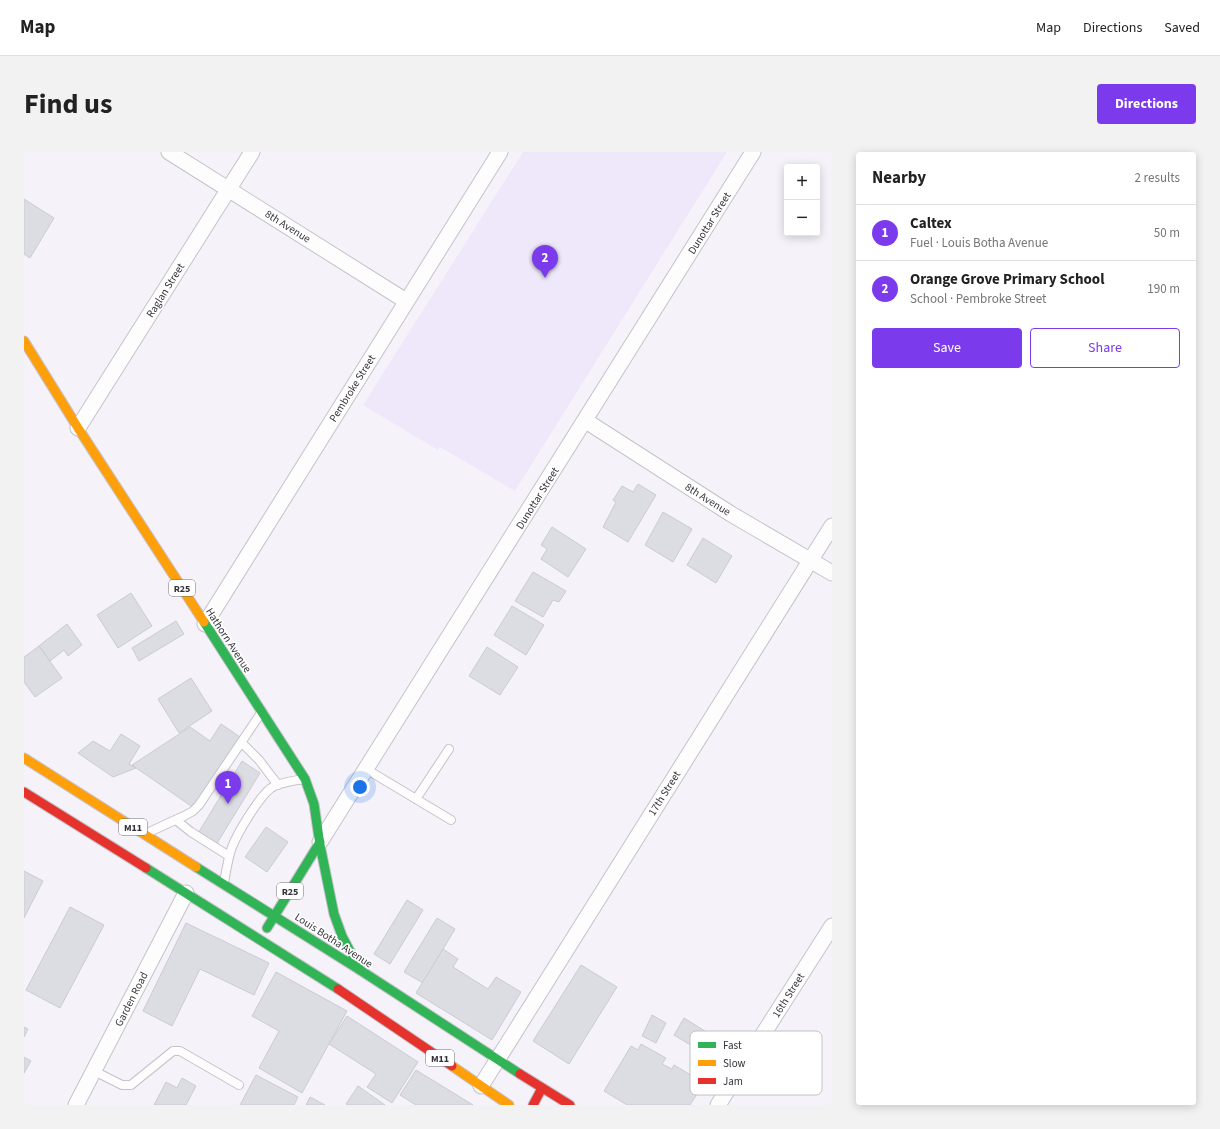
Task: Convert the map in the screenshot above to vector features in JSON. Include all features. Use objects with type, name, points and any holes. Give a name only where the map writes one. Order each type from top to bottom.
[{"type":"main road","name":"Hathorn Avenue","points":[[24,341],[78,428],[305,779],[316,808],[320,842],[334,915],[344,942],[360,970]]},
{"type":"main road","name":"Louis Botha Avenue","points":[[24,758],[360,970],[498,1061],[570,1105]]},
{"type":"main road","name":"M11","points":[[24,792],[371,1011],[509,1105]]},
{"type":"main road","name":"R25","points":[[259,940],[320,842]]},
{"type":"main road","points":[[533,1105],[542,1088]]},
{"type":"street","name":"8th Avenue","points":[[169,152],[406,301]]},
{"type":"street","name":"Raglan Street","points":[[78,428],[252,152]]},
{"type":"street","name":"Pembroke Street","points":[[205,624],[500,152]]},
{"type":"street","name":"Dunottar Street","points":[[320,842],[586,421],[753,152]]},
{"type":"street","name":"8th Avenue","points":[[586,421],[731,514],[832,573]]},
{"type":"street","name":"17th Street","points":[[481,1086],[832,526]]},
{"type":"street","name":"Garden Road","points":[[76,1105],[186,893]]},
{"type":"street","name":"16th Street","points":[[765,1031],[832,926]]},
{"type":"street","name":"16th Street","points":[[718,1105],[724,1095]]},
{"type":"lane","points":[[144,834],[176,820],[193,811],[199,805],[262,712]]},
{"type":"lane","points":[[242,742],[259,760],[278,785]]},
{"type":"lane","points":[[416,799],[449,749]]},
{"type":"lane","points":[[366,769],[451,820]]},
{"type":"lane","points":[[224,884],[232,846],[256,805],[273,787],[290,781],[305,779]]},
{"type":"lane","points":[[176,820],[191,832],[230,856]]},
{"type":"lane","points":[[94,1071],[122,1085],[131,1085],[173,1051],[180,1051],[239,1085]]},
{"type":"shaded area","points":[[523,152],[727,152],[515,491],[440,447],[438,450],[363,405]]},
{"type":"building","points":[[24,199],[54,218],[30,258],[24,254]]},
{"type":"building","points":[[638,484],[656,495],[628,542],[603,527],[616,502],[613,500],[622,486],[633,492]]},
{"type":"building","points":[[663,512],[692,529],[673,562],[645,545]]},
{"type":"building","points":[[552,527],[586,549],[568,577],[541,559],[547,549],[541,545]]},
{"type":"building","points":[[703,538],[732,556],[716,583],[687,565]]},
{"type":"building","points":[[533,572],[566,591],[559,602],[553,600],[543,617],[515,601]]},
{"type":"building","points":[[131,593],[152,626],[118,648],[97,615]]},
{"type":"building","points":[[512,606],[544,625],[526,655],[494,635]]},
{"type":"building","points":[[176,621],[184,634],[139,661],[132,648]]},
{"type":"building","points":[[67,624],[82,645],[68,656],[64,650],[50,661],[39,646]]},
{"type":"building","points":[[39,646],[62,678],[35,697],[24,682],[24,657]]},
{"type":"building","points":[[487,647],[518,667],[500,695],[469,676]]},
{"type":"building","points":[[191,678],[212,711],[179,733],[158,699]]},
{"type":"building","points":[[221,724],[243,739],[194,808],[132,765],[190,727],[210,741]]},
{"type":"building","points":[[121,734],[140,746],[129,764],[136,768],[113,777],[78,753],[93,741],[110,751]]},
{"type":"building","points":[[242,761],[260,773],[216,845],[197,835]]},
{"type":"building","points":[[266,827],[288,842],[267,872],[245,857]]},
{"type":"building","points":[[24,871],[43,881],[24,918]]},
{"type":"building","points":[[407,900],[423,910],[390,964],[374,954]]},
{"type":"building","points":[[70,907],[104,925],[60,1008],[26,990]]},
{"type":"building","points":[[437,918],[455,929],[423,983],[404,972]]},
{"type":"building","points":[[186,923],[269,963],[254,995],[200,969],[172,1026],[143,1011]]},
{"type":"building","points":[[443,949],[458,959],[453,967],[488,989],[496,977],[521,992],[492,1040],[416,993]]},
{"type":"building","points":[[581,965],[617,987],[569,1064],[533,1041]]},
{"type":"building","points":[[276,972],[347,1011],[302,1093],[259,1068],[279,1031],[252,1016]]},
{"type":"building","points":[[652,1015],[666,1023],[656,1043],[642,1036]]},
{"type":"building","points":[[347,1016],[418,1062],[392,1103],[367,1087],[376,1074],[329,1044]]},
{"type":"building","points":[[684,1018],[705,1031],[690,1031],[690,1045],[674,1035]]},
{"type":"building","points":[[24,1027],[28,1029],[24,1037]]},
{"type":"building","points":[[641,1044],[666,1058],[662,1064],[672,1069],[674,1065],[690,1075],[690,1095],[696,1095],[690,1105],[627,1105],[604,1091],[631,1046],[638,1050]]},
{"type":"building","points":[[24,1057],[31,1061],[24,1073]]},
{"type":"building","points":[[416,1070],[473,1105],[416,1105],[400,1095]]},
{"type":"building","points":[[256,1075],[298,1097],[294,1105],[240,1105]]},
{"type":"building","points":[[182,1078],[196,1086],[186,1105],[154,1105],[166,1082],[177,1088]]},
{"type":"building","points":[[358,1086],[385,1105],[346,1104]]},
{"type":"building","points":[[310,1097],[325,1105],[306,1105]]},
{"type":"traffic: fast","points":[[204,622],[305,779],[314,804],[320,845],[334,914],[342,936],[360,970]]},
{"type":"traffic: fast","points":[[267,928],[320,842]]},
{"type":"traffic: fast","points":[[196,867],[360,970],[520,1074]]},
{"type":"traffic: fast","points":[[146,868],[338,989]]},
{"type":"traffic: slow","points":[[24,341],[78,428],[204,622]]},
{"type":"traffic: slow","points":[[24,758],[196,867]]},
{"type":"traffic: slow","points":[[452,1066],[509,1105]]},
{"type":"traffic: jam","points":[[24,792],[146,868]]},
{"type":"traffic: jam","points":[[338,989],[452,1066]]},
{"type":"traffic: jam","points":[[520,1074],[570,1105]]},
{"type":"traffic: jam","points":[[533,1105],[542,1088]]},
{"type":"place","name":"Orange Grove Primary School","points":[[545,278]]},
{"type":"place","name":"Caltex","points":[[228,804]]}]
